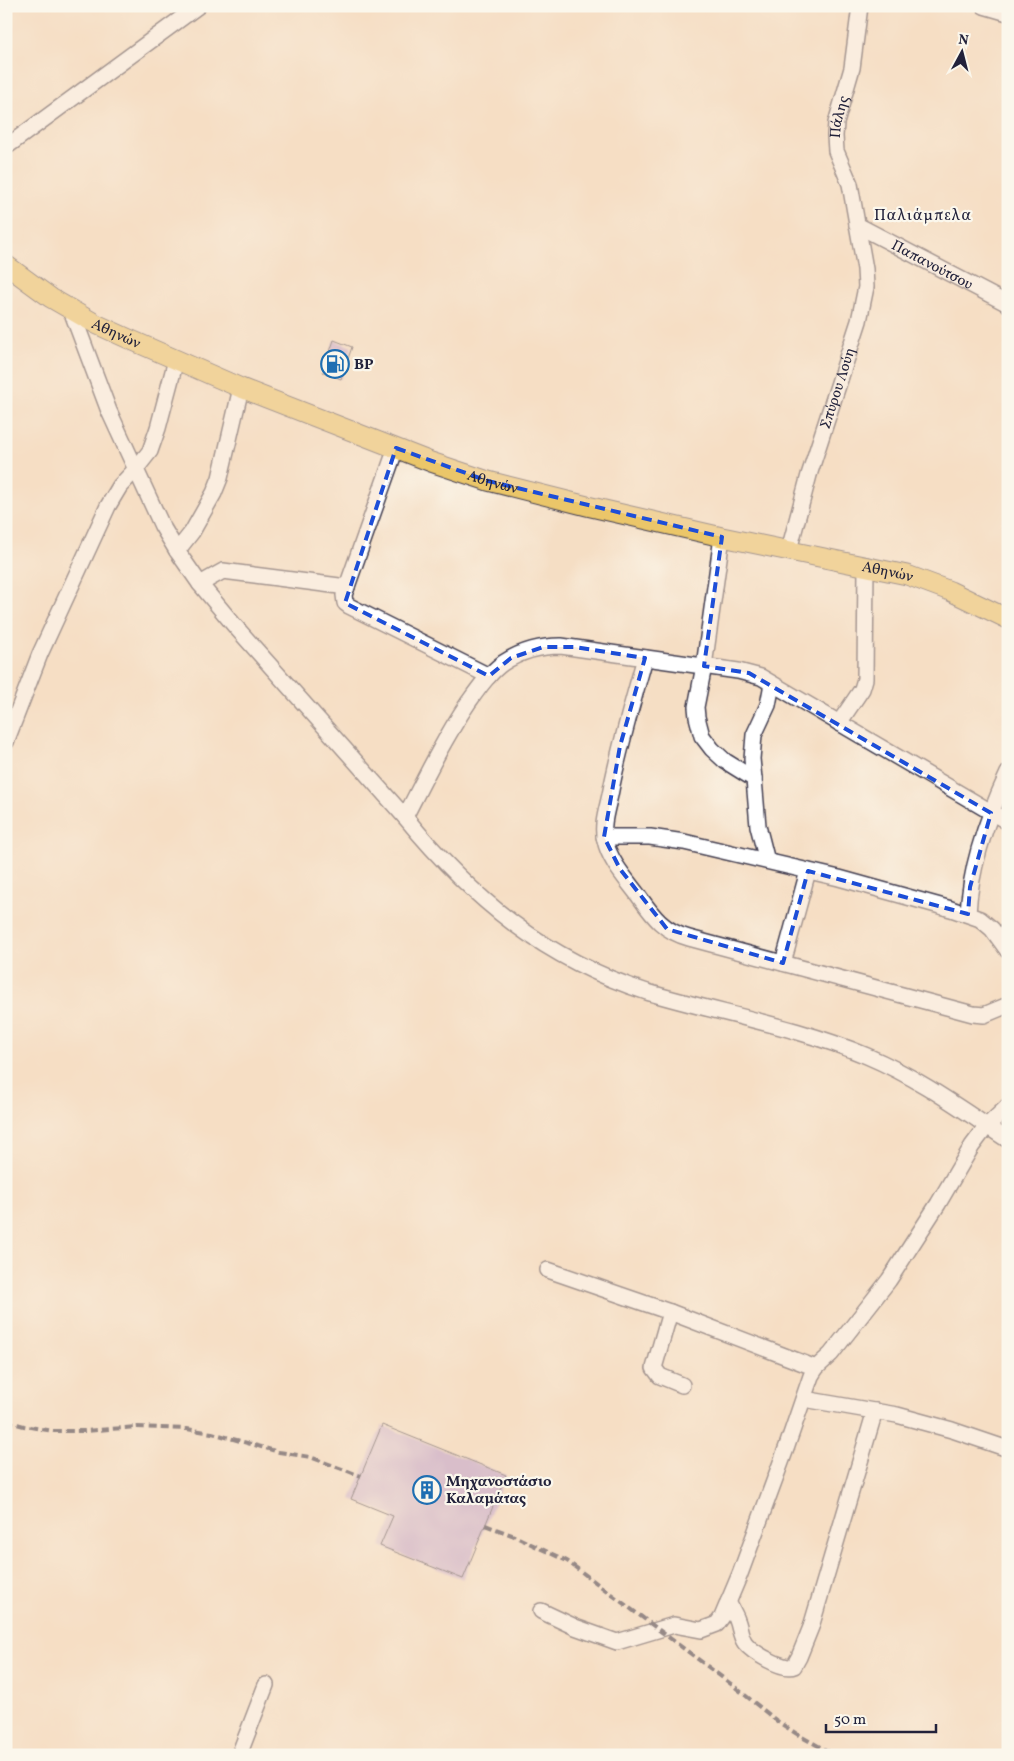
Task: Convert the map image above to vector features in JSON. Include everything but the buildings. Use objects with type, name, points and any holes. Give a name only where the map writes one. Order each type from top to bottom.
[{"type":"main road","name":"Αθηνών","points":[[6,265],[39,290],[96,324],[176,360],[241,388],[396,448],[488,481],[654,522],[908,575],[928,582],[1008,619]]},
{"type":"street","points":[[6,147],[198,6]]},
{"type":"street","name":"Πάλης","points":[[857,226],[850,184],[836,151],[835,136],[836,124],[852,68],[860,6]]},
{"type":"street","points":[[984,6],[1008,13]]},
{"type":"street","name":"Παπανούτσου","points":[[857,226],[1008,304]]},
{"type":"street","name":"Σπύρου Λούη","points":[[789,550],[809,476],[863,305],[866,287],[865,269],[857,226]]},
{"type":"street","points":[[71,310],[109,411],[135,470],[176,551],[200,584],[268,665],[406,817],[424,840],[481,897],[517,927],[569,959],[627,986],[778,1026],[855,1052],[927,1086],[1008,1140]]},
{"type":"street","points":[[6,742],[40,654],[108,506],[120,486],[147,456],[154,442],[176,360]]},
{"type":"street","points":[[176,551],[192,532],[214,493],[220,478],[241,388]]},
{"type":"street","points":[[396,448],[344,600],[350,606],[489,676]]},
{"type":"street","points":[[722,536],[704,666],[696,707],[697,717],[702,736],[712,750],[725,761],[754,779]]},
{"type":"street","points":[[839,723],[866,680],[866,565]]},
{"type":"street","points":[[200,584],[223,571],[347,587]]},
{"type":"street","points":[[406,817],[432,762],[473,696],[489,676],[502,664],[528,650],[543,647],[574,647],[704,666],[760,677],[1008,822]]},
{"type":"street","points":[[645,658],[620,746],[605,822],[604,837],[612,855],[639,896],[659,921],[672,932],[976,1015],[988,1014],[1008,1005]]},
{"type":"street","points":[[767,861],[758,826],[752,759],[754,735],[757,725],[768,705],[772,684]]},
{"type":"street","points":[[968,914],[970,887],[991,813],[1008,772]]},
{"type":"street","points":[[604,837],[636,836],[668,840],[808,871],[968,914],[985,923],[1008,951]]},
{"type":"street","points":[[783,963],[808,871]]},
{"type":"street","points":[[541,1611],[575,1627],[617,1642],[674,1625],[695,1630],[711,1628],[719,1621],[740,1574],[811,1376],[816,1368],[831,1354],[889,1280],[938,1204],[972,1146],[987,1126],[1008,1106]]},
{"type":"street","points":[[548,1270],[670,1312],[816,1368]]},
{"type":"street","points":[[670,1312],[654,1368],[660,1376],[682,1386]]},
{"type":"street","points":[[804,1399],[925,1422],[1008,1449]]},
{"type":"street","points":[[728,1602],[738,1621],[744,1642],[748,1646],[780,1665],[787,1668],[794,1666],[811,1627],[875,1411]]},
{"type":"street","points":[[238,1755],[266,1685]]},
{"type":"highlighted area","points":[[396,448],[488,481],[722,537],[704,666],[749,673],[991,813],[970,887],[968,914],[808,871],[783,963],[667,929],[620,869],[604,837],[620,746],[645,658],[574,647],[543,647],[511,658],[489,676],[345,603]]},
{"type":"railway","points":[[6,1421],[53,1431],[137,1427],[187,1429],[212,1433],[279,1452],[310,1457],[361,1476]]},
{"type":"railway","points":[[485,1525],[512,1535],[567,1561],[735,1687],[777,1721],[835,1755]]},
{"type":"place","name":"BP","points":[[335,364]]},
{"type":"place","name":"Μηχανοστάσιο Καλαμάτας","points":[[427,1490]]},
{"type":"district","name":"Παλιάμπελα","points":[[923,214]]}]
